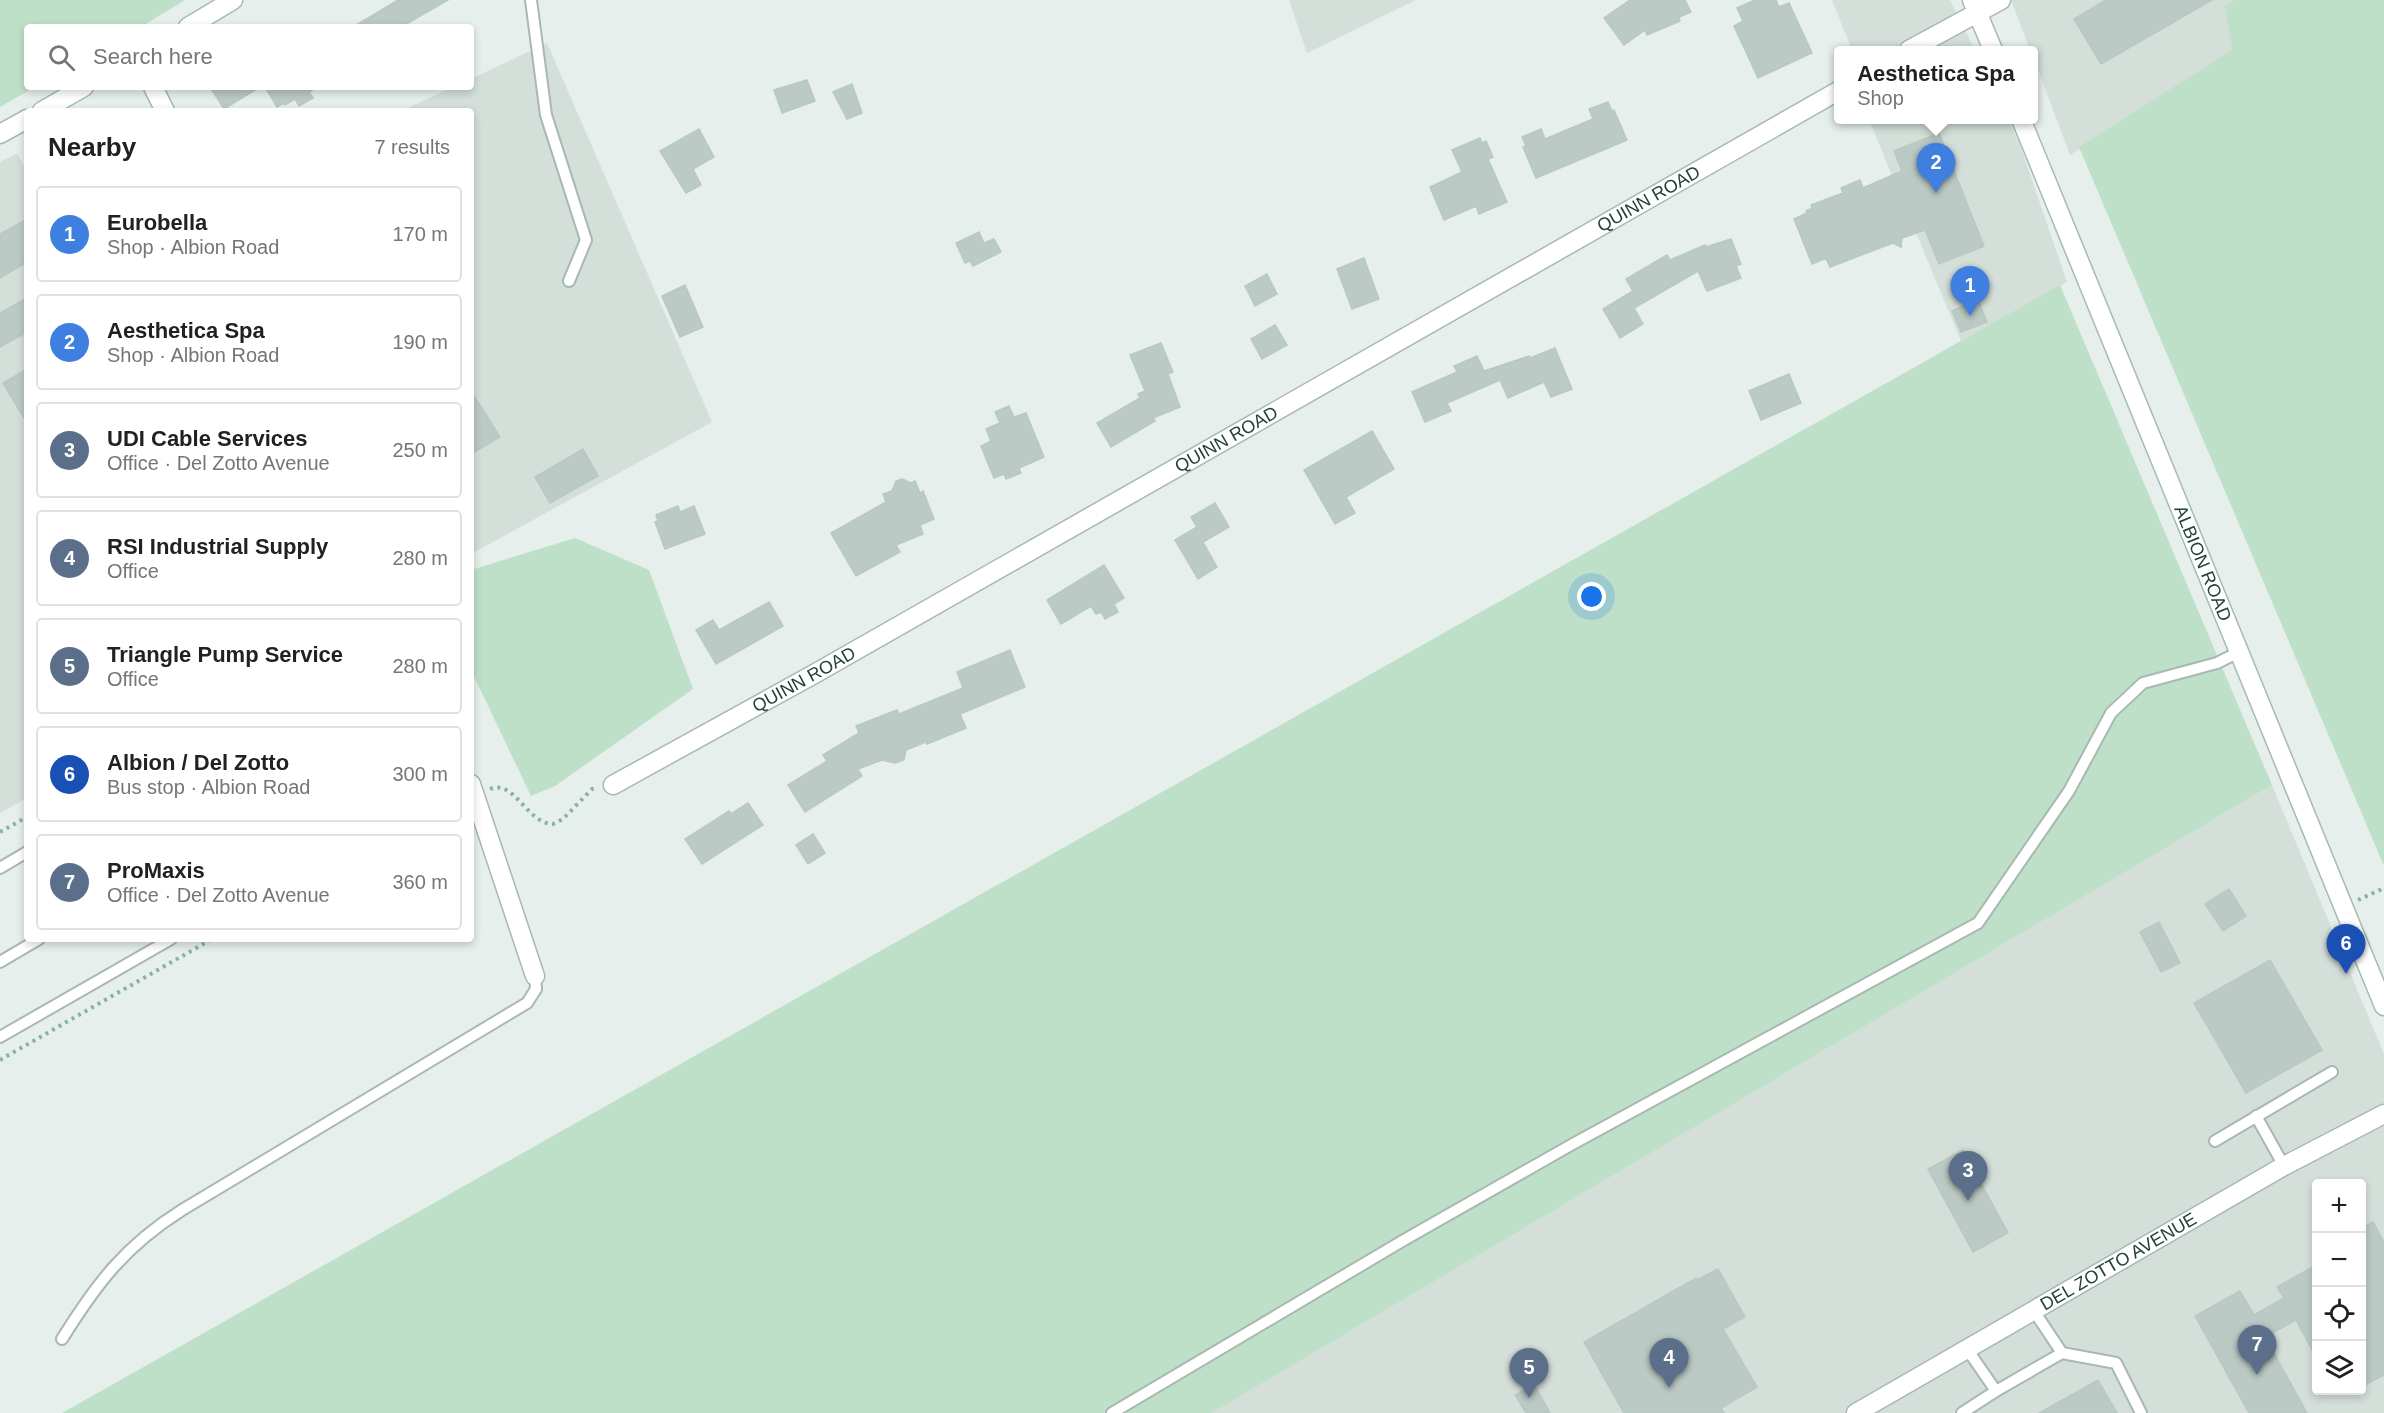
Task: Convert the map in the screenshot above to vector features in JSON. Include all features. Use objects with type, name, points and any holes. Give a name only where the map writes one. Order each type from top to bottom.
[{"type":"street","points":[[193,24],[233,0]]},
{"type":"street","points":[[1916,46],[1974,6],[2001,0]]},
{"type":"street","points":[[1974,6],[1990,46]]},
{"type":"street","points":[[47,108],[79,90]]},
{"type":"street","points":[[154,90],[164,108]]},
{"type":"street","name":"QUINN ROAD","points":[[613,784],[836,661],[1834,94]]},
{"type":"street","points":[[0,134],[24,121]]},
{"type":"street","name":"ALBION ROAD","points":[[2023,124],[2384,1006]]},
{"type":"street","points":[[478,788],[536,976]]},
{"type":"street","name":"DEL ZOTTO AVENUE","points":[[1856,1413],[2284,1166],[2384,1114]]},
{"type":"lane","points":[[531,0],[546,115],[586,240],[569,281]]},
{"type":"lane","points":[[1112,1413],[1404,1240],[1571,1145],[1978,923],[2069,791],[2111,713],[2143,683],[2217,663],[2239,652]]},
{"type":"lane","points":[[0,868],[24,854]]},
{"type":"lane","points":[[0,962],[34,942]]},
{"type":"lane","points":[[0,1037],[166,942]]},
{"type":"lane","points":[[62,1339],[88,1297],[108,1271],[145,1234],[527,1003],[536,989],[536,976]]},
{"type":"lane","points":[[2215,1141],[2332,1072]]},
{"type":"lane","points":[[2256,1116],[2284,1166]]},
{"type":"lane","points":[[2034,1311],[2062,1353]]},
{"type":"lane","points":[[1967,1349],[1996,1391]]},
{"type":"lane","points":[[1962,1413],[2062,1353],[2116,1363],[2140,1413]]},
{"type":"path","points":[[478,788],[504,788],[536,819],[553,824],[563,819],[592,789],[613,784]]},
{"type":"path","points":[[0,832],[24,819]]},
{"type":"path","points":[[2343,907],[2384,888]]},
{"type":"path","points":[[0,1060],[206,942]]},
{"type":"shaded area","points":[[1289,0],[1416,0],[1307,53]]},
{"type":"shaded area","points":[[1832,0],[1950,0],[1973,46],[1850,46]]},
{"type":"shaded area","points":[[2011,0],[2242,0],[2231,7],[2232,55],[2070,155],[2038,70],[2038,46],[2028,46]]},
{"type":"shaded area","points":[[547,43],[712,422],[474,552],[474,108],[408,108],[446,90],[474,90],[474,78]]},
{"type":"shaded area","points":[[1871,124],[2010,124],[2019,142],[2067,282],[1961,341]]},
{"type":"shaded area","points":[[17,153],[24,166],[24,800],[0,813],[0,162]]},
{"type":"shaded area","points":[[2272,785],[2384,1054],[2384,1413],[1212,1413]]},
{"type":"green space","points":[[0,0],[185,0],[146,24],[24,24],[24,90],[30,90],[0,107]]},
{"type":"green space","points":[[2235,0],[2384,0],[2384,866],[2079,147],[2232,50],[2225,6]]},
{"type":"green space","points":[[2060,285],[2272,785],[1212,1413],[62,1413]]},
{"type":"green space","points":[[575,538],[649,570],[693,689],[555,786],[531,796],[474,676],[474,569]]},
{"type":"building","points":[[398,0],[448,0],[406,24],[358,24]]},
{"type":"building","points":[[1630,0],[1685,0],[1691,12],[1679,17],[1680,21],[1647,35],[1645,30],[1624,45],[1604,18]]},
{"type":"building","points":[[1755,0],[1776,0],[1779,7],[1789,3],[1812,53],[1758,78],[1734,26],[1743,21],[1737,8]]},
{"type":"building","points":[[2106,0],[2212,0],[2101,64],[2074,19]]},
{"type":"building","points":[[807,80],[815,101],[782,113],[774,90]]},
{"type":"building","points":[[852,84],[862,113],[847,119],[833,92]]},
{"type":"building","points":[[212,90],[255,90],[226,108],[223,108]]},
{"type":"building","points":[[267,90],[312,90],[309,92],[313,98],[299,106],[295,99],[277,107]]},
{"type":"building","points":[[1608,102],[1627,140],[1536,178],[1523,147],[1526,146],[1522,137],[1541,129],[1545,139],[1593,119],[1589,109]]},
{"type":"building","points":[[699,129],[714,157],[693,169],[701,185],[686,193],[660,151]]},
{"type":"building","points":[[1939,133],[1984,246],[1939,264],[1925,230],[1902,238],[1901,247],[1893,243],[1830,267],[1826,258],[1812,264],[1794,219],[1807,213],[1806,211],[1812,208],[1811,205],[1843,193],[1841,188],[1860,180],[1863,188],[1902,171],[1894,151]]},
{"type":"building","points":[[1480,138],[1482,143],[1486,141],[1493,157],[1488,159],[1507,202],[1479,214],[1476,206],[1444,220],[1430,187],[1462,172],[1452,150]]},
{"type":"building","points":[[24,221],[24,264],[0,278],[0,234]]},
{"type":"building","points":[[979,232],[984,243],[994,239],[1001,252],[973,266],[970,261],[965,263],[956,243]]},
{"type":"building","points":[[1731,239],[1741,264],[1736,266],[1741,278],[1707,291],[1698,271],[1634,308],[1643,324],[1620,338],[1603,309],[1633,291],[1626,279],[1667,255],[1670,260],[1705,245],[1706,247]]},
{"type":"building","points":[[1364,258],[1379,299],[1352,309],[1337,269]]},
{"type":"building","points":[[1267,274],[1277,294],[1255,306],[1245,286]]},
{"type":"building","points":[[685,285],[703,327],[680,337],[662,296]]},
{"type":"building","points":[[24,300],[24,334],[0,347],[0,313]]},
{"type":"building","points":[[1978,300],[1987,322],[1961,332],[1952,311]]},
{"type":"building","points":[[1275,325],[1287,345],[1262,359],[1251,339]]},
{"type":"building","points":[[1161,343],[1173,372],[1168,374],[1180,407],[1153,418],[1155,421],[1111,447],[1097,423],[1140,398],[1138,394],[1145,391],[1130,355]]},
{"type":"building","points":[[1555,348],[1572,389],[1551,397],[1544,382],[1508,398],[1500,380],[1447,403],[1451,411],[1425,422],[1412,392],[1457,372],[1454,366],[1477,356],[1484,371],[1529,356],[1530,358]]},
{"type":"building","points":[[24,371],[24,418],[3,383]]},
{"type":"building","points":[[1789,374],[1801,403],[1761,420],[1749,391]]},
{"type":"building","points":[[474,396],[500,437],[474,452]]},
{"type":"building","points":[[1009,406],[1014,417],[1026,413],[1044,457],[1019,468],[1021,473],[1006,479],[1004,474],[994,478],[981,446],[991,441],[986,429],[1000,423],[995,412]]},
{"type":"building","points":[[1372,431],[1394,469],[1346,497],[1355,513],[1335,524],[1304,470]]},
{"type":"building","points":[[583,449],[598,476],[550,503],[535,477]]},
{"type":"building","points":[[902,479],[911,483],[915,481],[920,493],[923,491],[934,519],[920,525],[923,534],[896,545],[900,552],[856,576],[831,533],[886,502],[883,494],[892,491],[896,481]]},
{"type":"building","points":[[1215,503],[1229,527],[1203,542],[1217,567],[1198,579],[1175,540],[1197,527],[1191,517]]},
{"type":"building","points":[[678,506],[680,512],[694,506],[705,534],[665,549],[655,522],[658,521],[656,515]]},
{"type":"building","points":[[1104,565],[1124,598],[1114,604],[1118,612],[1105,619],[1101,612],[1096,614],[1091,606],[1061,624],[1047,600]]},
{"type":"building","points":[[769,602],[783,626],[716,664],[696,630],[713,620],[719,630]]},
{"type":"building","points":[[1010,650],[1025,687],[960,714],[966,728],[906,750],[904,760],[895,763],[882,760],[858,769],[862,776],[805,812],[788,785],[827,761],[823,755],[859,733],[856,726],[897,710],[899,714],[963,688],[957,672]]},
{"type":"building","points":[[748,803],[763,825],[702,864],[685,839],[729,811],[731,814]]},
{"type":"building","points":[[813,834],[825,853],[808,864],[796,845]]},
{"type":"building","points":[[2229,889],[2246,916],[2223,931],[2205,904]]},
{"type":"building","points":[[2159,922],[2180,963],[2161,972],[2140,932]]},
{"type":"building","points":[[2270,960],[2322,1050],[2246,1093],[2194,1003]]},
{"type":"building","points":[[1963,1150],[2008,1233],[1973,1252],[1928,1169]]},
{"type":"building","points":[[2373,1222],[2384,1242],[2384,1375],[2366,1384],[2366,1233],[2366,1226]]},
{"type":"building","points":[[2312,1267],[2312,1350],[2296,1320],[2265,1337],[2307,1413],[2249,1413],[2195,1316],[2240,1291],[2254,1315],[2284,1298],[2277,1287]]},
{"type":"building","points":[[1718,1269],[1745,1317],[1723,1329],[1757,1387],[1721,1408],[1724,1413],[1624,1413],[1584,1342],[1696,1278],[1697,1280]]},
{"type":"building","points":[[2098,1380],[2117,1413],[2039,1413]]},
{"type":"building","points":[[1534,1384],[1550,1413],[1526,1413],[1515,1395]]},
{"type":"place","name":"Aesthetica Spa","points":[[1936,193]]},
{"type":"place","name":"Eurobella","points":[[1970,316]]},
{"type":"place","name":"Albion / Del Zotto","points":[[2346,974]]},
{"type":"place","name":"UDI Cable Services","points":[[1968,1201]]},
{"type":"place","name":"ProMaxis","points":[[2257,1375]]},
{"type":"place","name":"RSI Industrial Supply","points":[[1669,1388]]},
{"type":"place","name":"Triangle Pump Service","points":[[1529,1398]]}]
